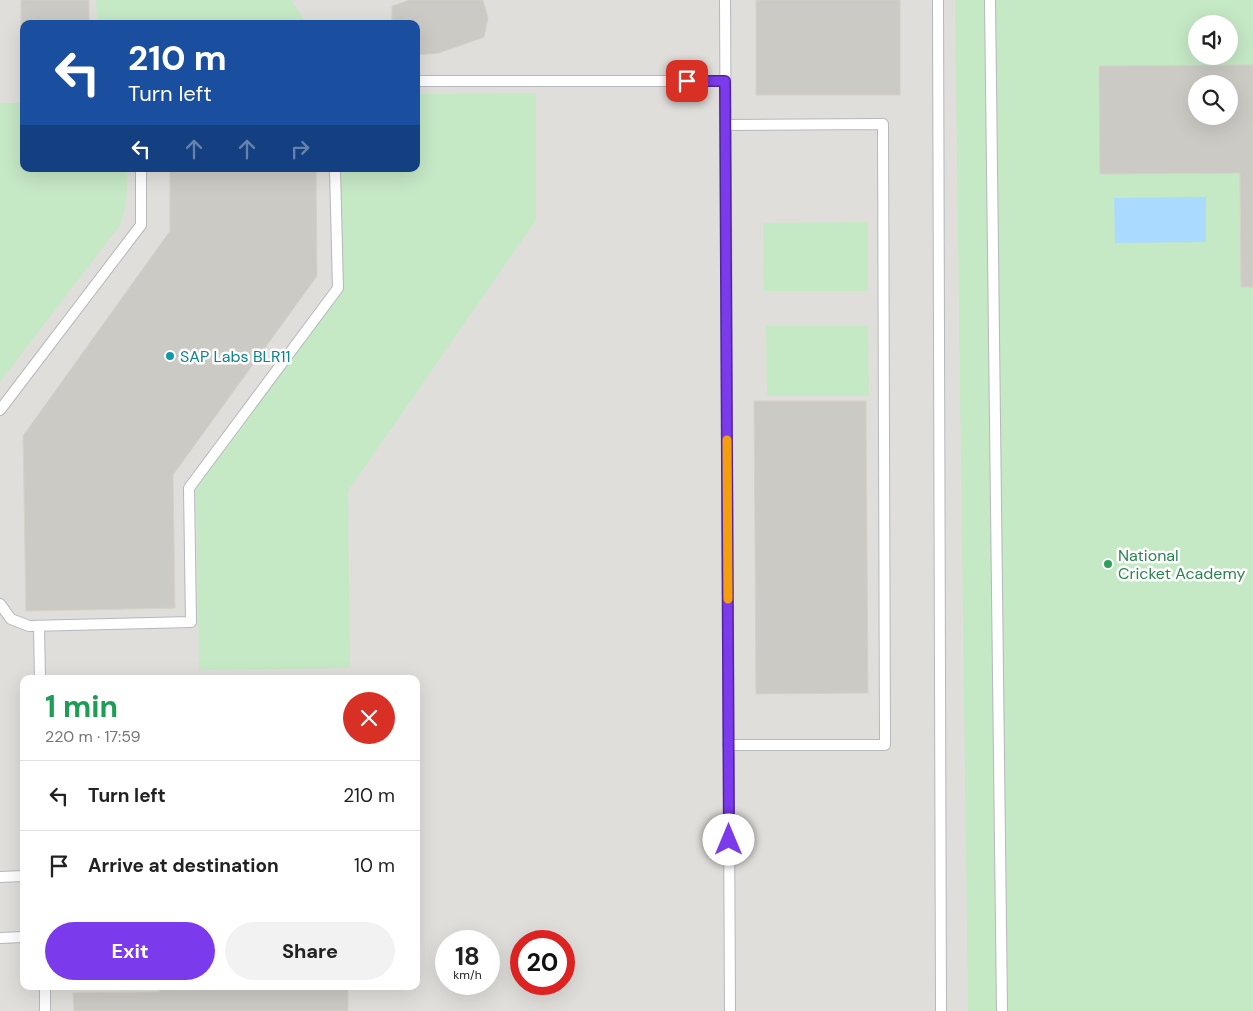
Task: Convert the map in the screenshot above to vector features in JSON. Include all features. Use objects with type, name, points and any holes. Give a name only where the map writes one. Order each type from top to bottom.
[{"type":"lane","points":[[725,0],[730,1011]]},
{"type":"lane","points":[[938,0],[941,1011]]},
{"type":"lane","points":[[990,0],[1002,1011]]},
{"type":"lane","points":[[420,81],[725,81]]},
{"type":"lane","points":[[726,125],[883,124],[885,744],[728,745]]},
{"type":"lane","points":[[0,410],[140,225],[141,172]]},
{"type":"lane","points":[[0,604],[11,619],[29,626],[39,627],[190,622],[189,488],[338,288],[335,172]]},
{"type":"lane","points":[[39,627],[40,675]]},
{"type":"lane","points":[[0,877],[20,876]]},
{"type":"lane","points":[[0,938],[20,937]]},
{"type":"lane","points":[[45,990],[45,1011]]},
{"type":"shaded area","points":[[0,0],[1253,0],[1253,1011],[0,1011]]},
{"type":"green space","points":[[96,0],[291,0],[304,20],[97,20]]},
{"type":"green space","name":"National Cricket Academy","points":[[955,0],[1253,0],[1253,1011],[968,1011]]},
{"type":"green space","points":[[536,93],[536,220],[348,491],[350,668],[199,670],[196,489],[340,290],[339,172],[420,172],[420,94]]},
{"type":"green space","points":[[0,103],[20,103],[20,172],[127,172],[127,191],[119,226],[0,382]]},
{"type":"green space","points":[[868,222],[868,291],[764,291],[763,223]]},
{"type":"green space","points":[[766,326],[868,326],[869,396],[767,396]]},
{"type":"water","points":[[1206,197],[1206,242],[1115,243],[1114,198]]},
{"type":"building","points":[[21,0],[89,0],[89,20],[21,20]]},
{"type":"building","points":[[410,0],[483,0],[488,18],[484,37],[439,53],[420,55],[420,20],[392,20],[392,6]]},
{"type":"building","points":[[756,0],[900,0],[900,95],[756,95]]},
{"type":"building","points":[[1253,65],[1253,287],[1241,287],[1240,173],[1100,174],[1099,66]]},
{"type":"building","name":"SAP Labs BLR11","points":[[170,172],[316,172],[317,276],[173,475],[175,608],[26,611],[23,436],[170,231]]},
{"type":"building","points":[[754,401],[866,401],[868,693],[756,694]]},
{"type":"building","points":[[160,990],[348,990],[348,1011],[74,1011],[73,993],[160,992]]},
{"type":"slow traffic","points":[[727,440],[728,599]]},
{"type":"place","name":"SAP Labs BLR11","points":[[170,356]]},
{"type":"place","name":"National Cricket Academy","points":[[1108,564]]},
{"type":"route","points":[[687,81],[725,81],[729,840]]}]
